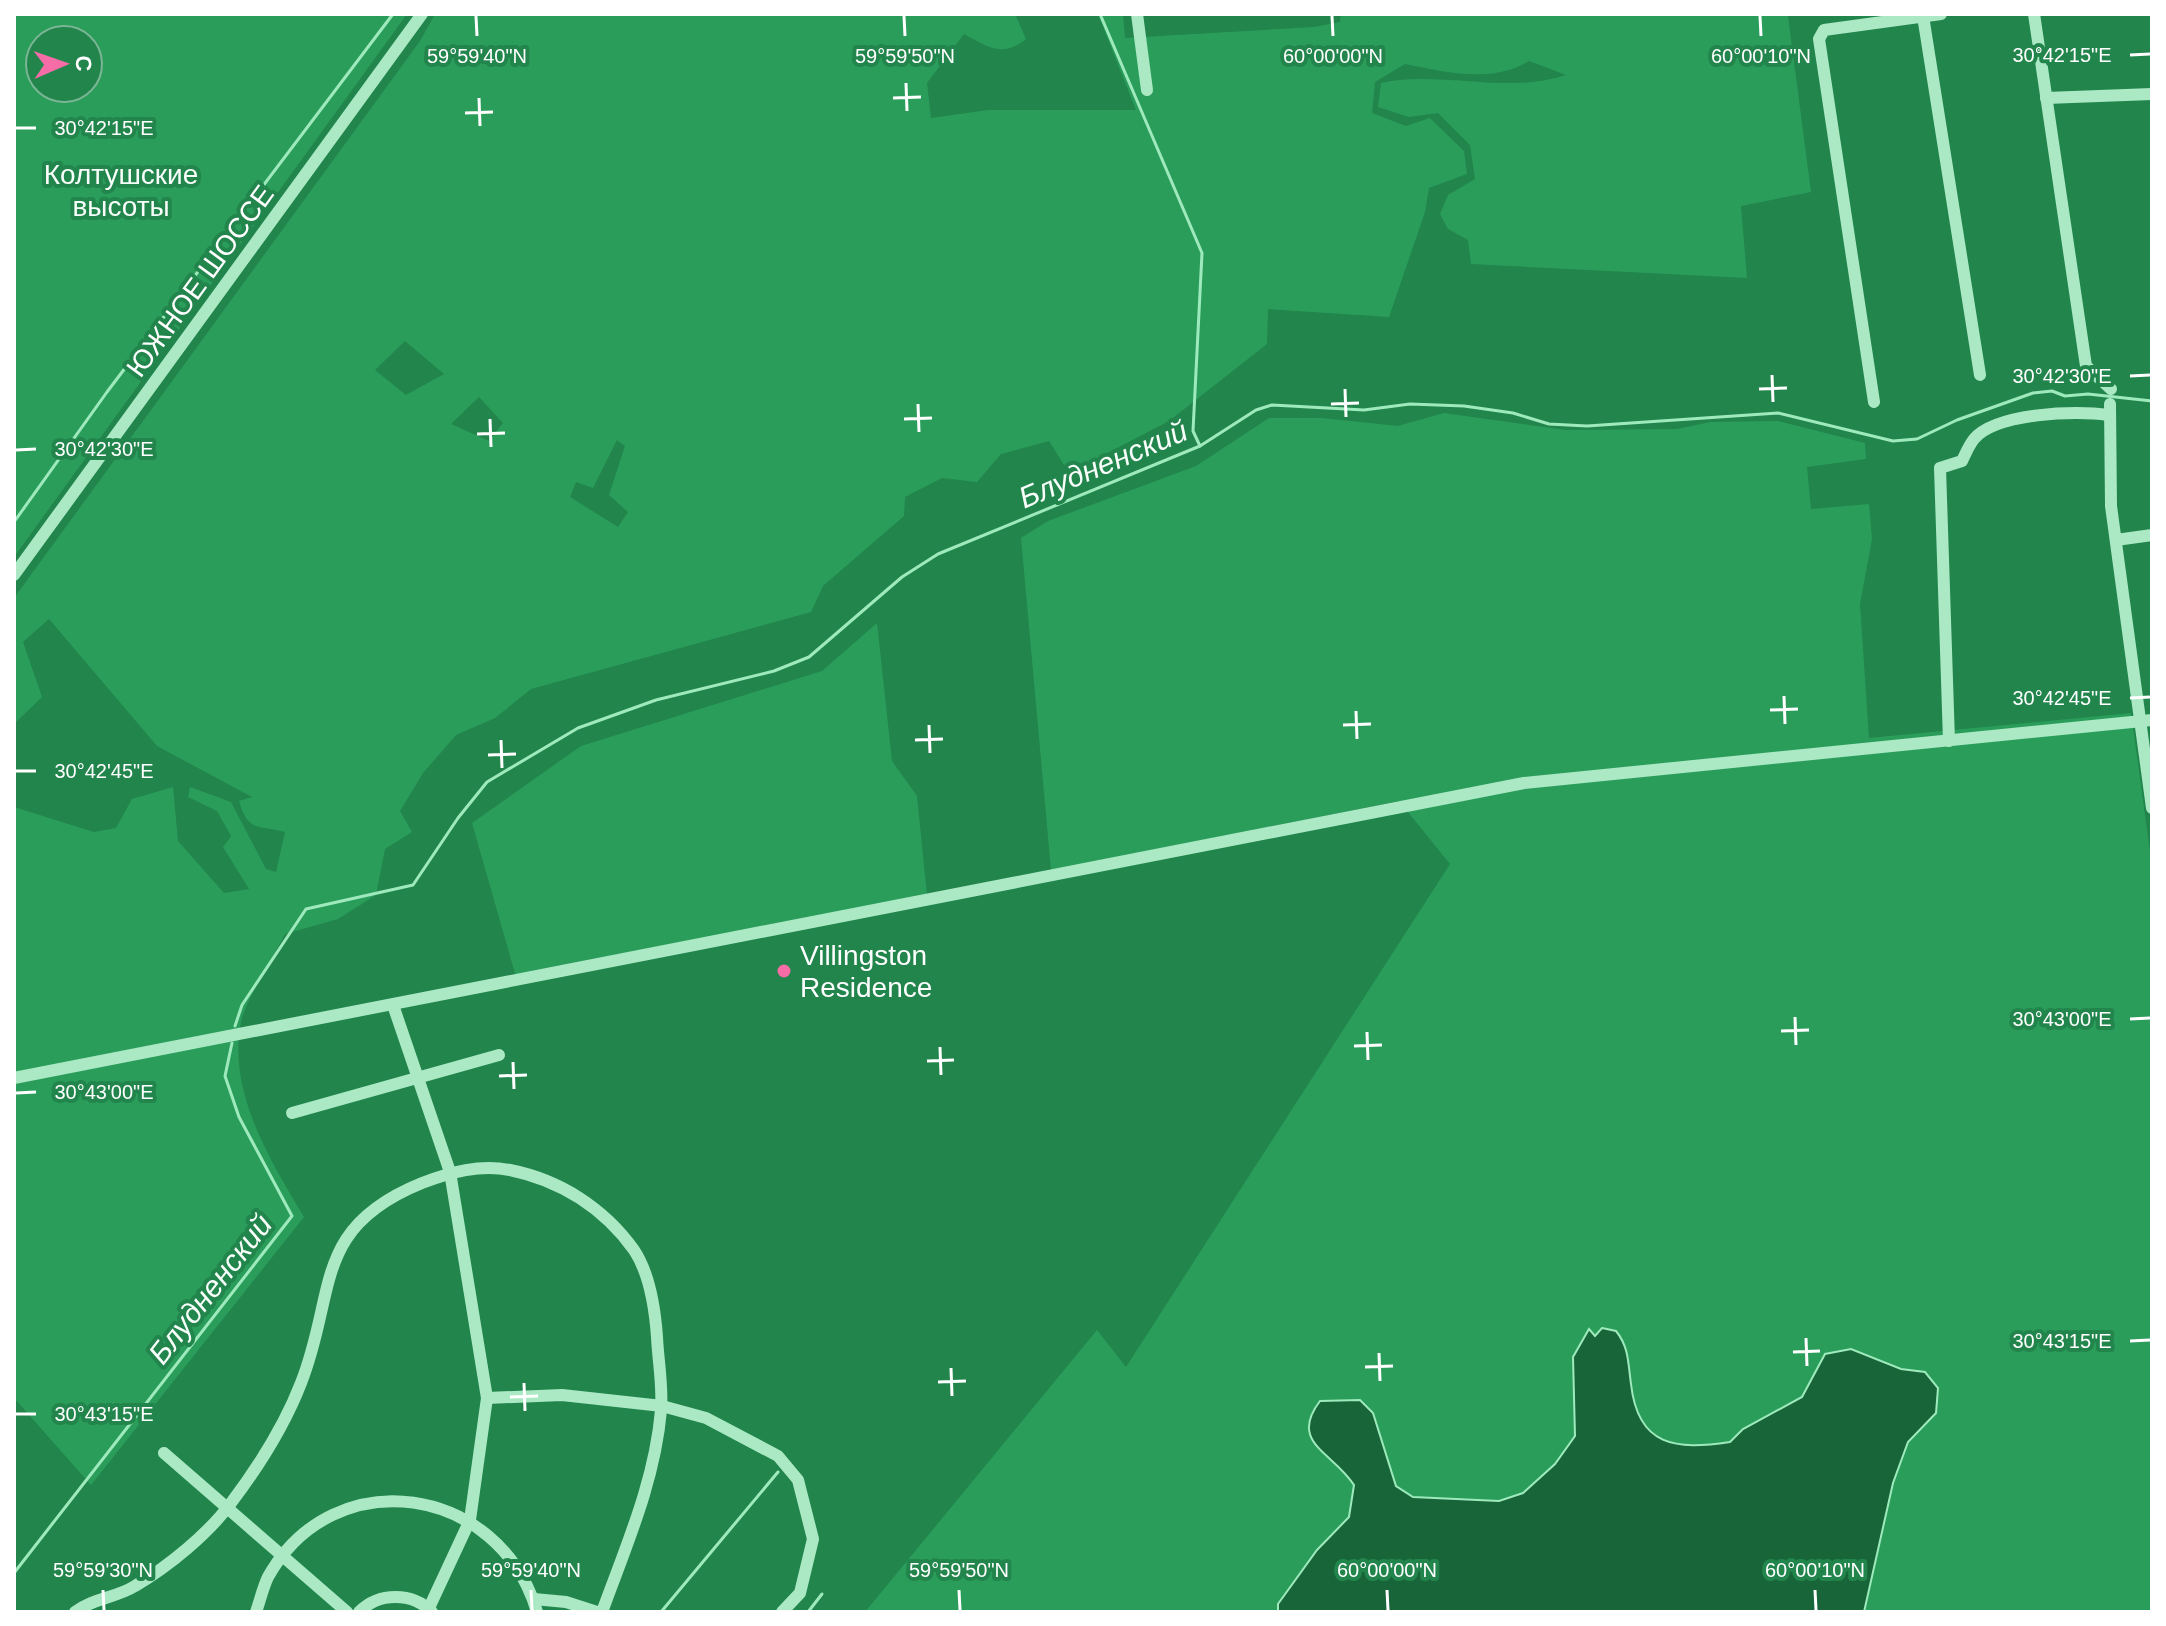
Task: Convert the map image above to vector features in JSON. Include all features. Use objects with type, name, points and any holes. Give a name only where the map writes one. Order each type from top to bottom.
[{"type":"street","name":"ЮЖНОЕ ШОССЕ","points":[[14,575],[422,14]]},
{"type":"street","points":[[1137,14],[1147,90]]},
{"type":"street","points":[[1874,402],[1819,39],[1824,30],[1941,14]]},
{"type":"street","points":[[2034,14],[2086,366],[2111,389]]},
{"type":"street","points":[[1923,16],[1980,375]]},
{"type":"street","points":[[2046,98],[2152,94]]},
{"type":"street","points":[[1949,741],[1940,468],[1962,461],[1974,438],[1991,427],[2075,411],[2109,409],[2109,474],[2116,540],[2146,720],[2152,808]]},
{"type":"street","points":[[2116,540],[2152,535]]},
{"type":"street","points":[[14,1078],[1524,783],[2146,720]]},
{"type":"street","points":[[359,1612],[381,1598],[397,1596],[414,1599],[430,1610],[470,1520],[487,1398],[450,1172],[393,1005]]},
{"type":"street","points":[[292,1113],[417,1075],[499,1055]]},
{"type":"street","points":[[75,1612],[84,1604],[134,1587],[197,1539],[228,1507],[267,1454],[302,1382],[331,1266],[350,1233],[386,1198],[450,1172],[495,1167],[540,1176],[595,1207],[635,1252],[654,1303],[662,1406],[654,1466],[599,1612],[566,1602],[536,1606],[530,1585],[505,1548],[470,1520],[426,1503],[380,1501],[335,1514],[296,1541],[268,1578],[256,1612]]},
{"type":"street","points":[[487,1398],[562,1395],[662,1406],[706,1418],[778,1456],[798,1480],[813,1539],[800,1593],[782,1612]]},
{"type":"street","points":[[164,1453],[347,1612]]},
{"type":"green space","name":"Колтушские высоты","points":[[14,14],[407,14],[14,557]]},
{"type":"green space","points":[[435,14],[1015,14],[1026,39],[1010,48],[988,46],[964,34],[927,83],[931,118],[988,110],[1136,110],[1098,14],[1123,14],[1125,38],[1314,27],[1340,22],[1341,14],[1800,14],[1788,16],[1811,192],[1741,206],[1747,278],[1471,264],[1468,240],[1448,229],[1440,214],[1448,195],[1475,179],[1470,145],[1438,113],[1409,117],[1378,107],[1381,83],[1427,79],[1520,83],[1566,75],[1529,61],[1514,68],[1484,74],[1452,73],[1405,64],[1375,82],[1372,113],[1406,126],[1430,118],[1464,151],[1467,174],[1429,188],[1425,212],[1389,317],[1268,309],[1267,344],[1169,421],[1069,473],[1049,441],[1001,454],[977,482],[942,478],[905,497],[904,516],[823,586],[811,612],[531,689],[495,718],[456,735],[423,773],[400,811],[412,832],[385,849],[376,895],[338,919],[285,934],[241,1022],[238,1048],[240,1074],[254,1124],[304,1217],[91,1485],[14,1398],[14,807],[94,832],[116,828],[132,799],[173,787],[178,841],[224,893],[249,889],[223,847],[231,836],[217,811],[188,797],[190,787],[231,802],[266,869],[276,872],[285,832],[250,823],[239,801],[252,797],[157,746],[49,619],[23,642],[42,697],[14,724],[14,598],[420,41]],"holes":[[[405,341],[444,374],[406,395],[375,370]],[[479,397],[503,423],[489,441],[451,424]],[[617,440],[625,446],[609,495],[628,512],[618,527],[570,497],[576,482],[593,488]]]},
{"type":"green space","points":[[1444,413],[1566,430],[1677,429],[1711,422],[1778,421],[1865,443],[1866,459],[1807,467],[1811,509],[1869,504],[1872,539],[1860,604],[1869,738],[2131,713],[2152,866],[2152,1612],[865,1612],[1097,1330],[1126,1367],[1450,864],[1399,801],[1051,870],[1021,538],[1048,521],[1196,466],[1269,418],[1322,418],[1398,426]]},
{"type":"green space","points":[[877,623],[892,761],[917,796],[927,895],[516,977],[472,823],[581,746],[822,671]]},
{"type":"shaded area","points":[[1602,1328],[1616,1331],[1623,1343],[1635,1405],[1642,1421],[1663,1440],[1677,1444],[1730,1442],[1743,1429],[1802,1397],[1825,1354],[1851,1349],[1901,1369],[1925,1372],[1938,1388],[1936,1413],[1908,1442],[1893,1483],[1864,1612],[1278,1612],[1278,1604],[1317,1550],[1349,1517],[1354,1485],[1311,1437],[1311,1415],[1320,1401],[1360,1400],[1373,1413],[1396,1486],[1413,1497],[1499,1501],[1523,1493],[1555,1464],[1575,1436],[1573,1357],[1589,1329],[1595,1336]]},
{"type":"waterway","points":[[14,522],[107,392],[393,14]]},
{"type":"waterway","points":[[1100,14],[1202,253],[1193,431],[1200,446]]},
{"type":"waterway","name":"Блудненский","points":[[235,1026],[242,1005],[306,909],[413,885],[458,818],[487,782],[578,728],[656,700],[774,671],[809,657],[902,577],[938,554],[1200,446],[1256,410],[1272,405],[1364,410],[1410,404],[1464,406],[1513,413],[1549,424],[1587,426],[1778,413],[1893,441],[1917,439],[1957,420],[2033,393],[2052,391],[2065,396],[2088,394],[2152,401]]},
{"type":"waterway","name":"Блудненский","points":[[14,1573],[292,1216],[239,1117],[225,1076],[232,1043]]},
{"type":"waterway","points":[[661,1612],[778,1472]]},
{"type":"waterway","points":[[808,1612],[822,1594]]},
{"type":"place","name":"Villingston Residence","points":[[784,971]]}]
